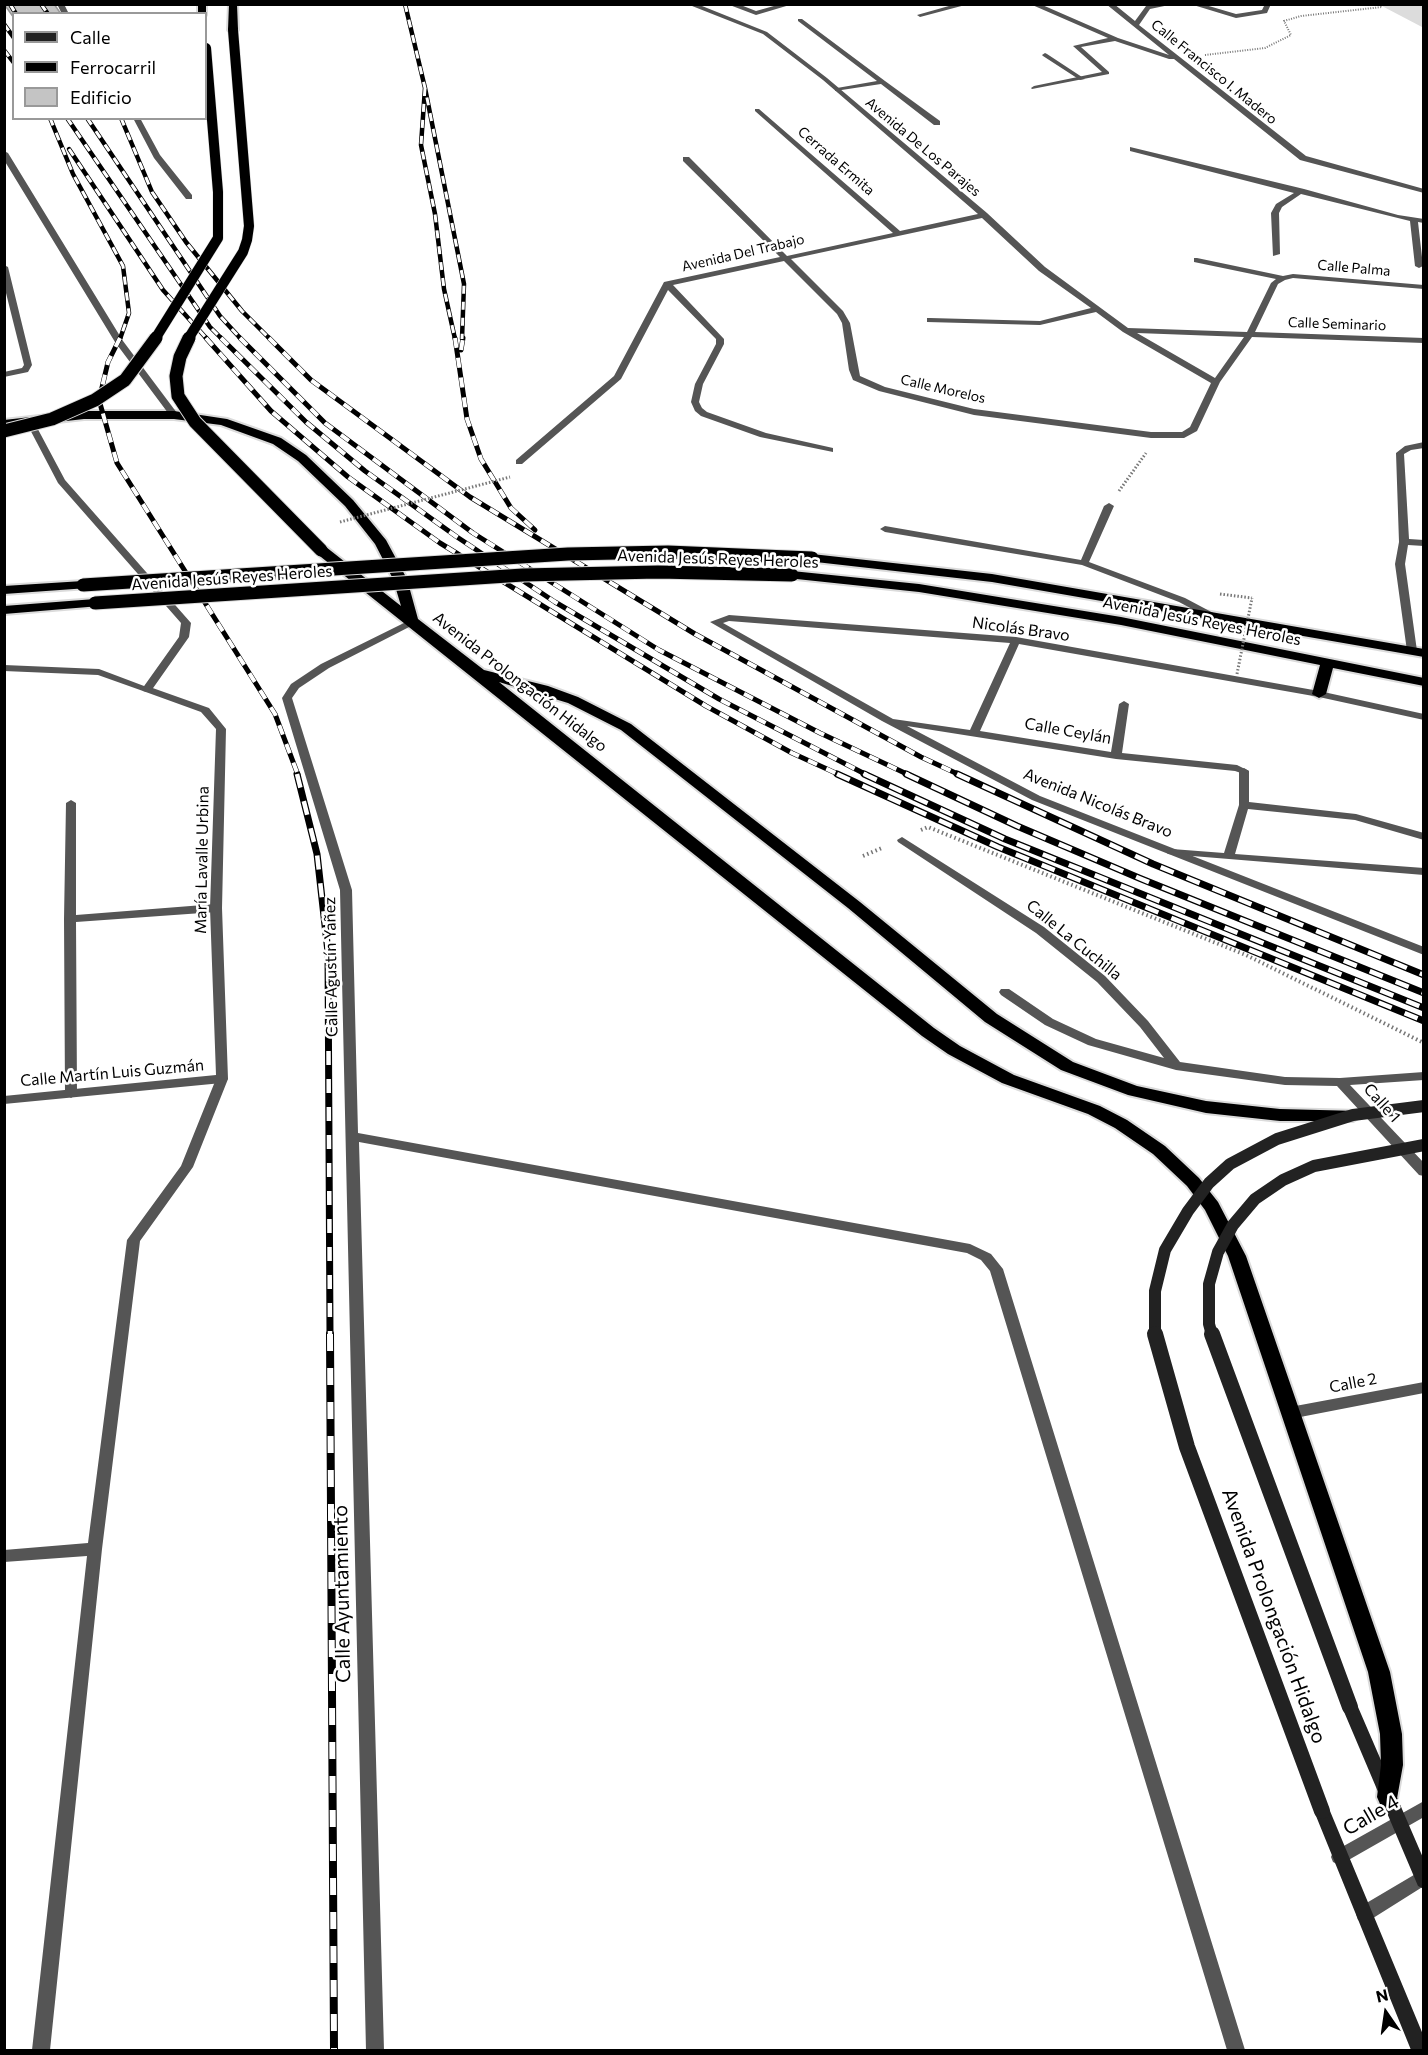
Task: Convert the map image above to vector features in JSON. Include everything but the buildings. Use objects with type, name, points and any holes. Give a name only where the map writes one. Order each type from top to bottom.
[{"type":"highway","name":"Avenida Prolongación Hidalgo","points":[[233,4],[248,233],[243,252],[189,337],[180,357],[176,376],[178,396],[195,422],[321,550],[479,673],[928,1032],[963,1055],[1008,1079],[1094,1110],[1121,1124],[1165,1155],[1192,1182],[1226,1231],[1379,1672],[1391,1734],[1392,1765],[1388,1797]]},
{"type":"highway","points":[[4,431],[52,419],[95,400],[126,380],[145,356],[218,238],[219,201],[207,60]]},
{"type":"highway","points":[[4,424],[103,414],[174,415],[245,428],[277,441],[302,458],[348,503],[381,543],[400,579],[412,622]]},
{"type":"highway","name":"Avenida Jesús Reyes Heroles","points":[[4,590],[568,554],[708,553],[812,558],[992,578],[1418,652]]},
{"type":"highway","name":"Avenida Jesús Reyes Heroles","points":[[4,610],[522,575],[658,572],[792,575],[919,588],[1121,621],[1424,682]]},
{"type":"highway","points":[[1319,694],[1328,663]]},
{"type":"highway","points":[[479,673],[543,689],[573,700],[626,727],[855,905],[1013,1034],[1067,1066],[1100,1080],[1170,1100],[1215,1108],[1280,1115],[1353,1115]]},
{"type":"main road","name":"Avenida Prolongación Hidalgo","points":[[1420,2050],[1339,1857],[1187,1447],[1155,1335],[1155,1291],[1165,1250],[1188,1211],[1209,1183],[1230,1164],[1252,1150],[1277,1139],[1353,1115],[1424,1106]]},
{"type":"main road","name":"Avenida Prolongación Hidalgo","points":[[1423,1879],[1350,1707],[1240,1419],[1209,1324],[1209,1284],[1218,1252],[1233,1225],[1255,1199],[1283,1180],[1314,1166],[1424,1146]]},
{"type":"street","name":"Avenida De Los Parajes","points":[[690,4],[765,33],[837,90],[984,215],[1042,269],[1126,330]]},
{"type":"street","points":[[730,4],[748,12],[765,13],[790,4]]},
{"type":"street","points":[[920,15],[966,4]]},
{"type":"street","points":[[1033,4],[1116,39],[1178,60]]},
{"type":"street","name":"Calle Francisco I. Madero","points":[[1109,4],[1303,158],[1424,191]]},
{"type":"street","points":[[1136,24],[1148,8],[1171,4]]},
{"type":"street","points":[[1193,4],[1236,16],[1265,12],[1268,4]]},
{"type":"street","points":[[800,20],[937,123]]},
{"type":"street","points":[[1034,88],[1107,72],[1076,46],[1116,39]]},
{"type":"street","points":[[1045,55],[1082,79]]},
{"type":"street","points":[[837,90],[883,82]]},
{"type":"street","name":"Cerrada Ermita","points":[[757,110],[898,233]]},
{"type":"street","points":[[137,120],[157,156],[189,197]]},
{"type":"street","points":[[1132,149],[1424,221]]},
{"type":"street","points":[[4,153],[119,342],[174,415]]},
{"type":"street","name":"Calle Morelos","points":[[686,159],[840,313],[846,323],[856,378],[867,384],[974,411],[1173,436],[1184,435],[1194,429],[1216,382]]},
{"type":"street","points":[[1276,254],[1275,213],[1279,206],[1301,190]]},
{"type":"street","name":"Avenida Del Trabajo","points":[[519,462],[618,377],[667,284],[782,257],[984,215]]},
{"type":"street","points":[[1414,220],[1419,266]]},
{"type":"street","name":"Calle Palma","points":[[1197,260],[1283,278],[1424,287]]},
{"type":"street","points":[[4,267],[28,365],[25,370],[4,375]]},
{"type":"street","points":[[1126,330],[1216,382],[1250,334],[1275,283],[1283,278]]},
{"type":"street","points":[[667,284],[720,339],[720,344],[699,384],[695,402],[698,409],[704,414],[763,435],[830,450]]},
{"type":"street","points":[[930,320],[1040,323],[1097,309]]},
{"type":"street","name":"Calle Seminario","points":[[1126,330],[1424,340]]},
{"type":"street","points":[[29,420],[61,480],[186,623],[184,637],[147,688]]},
{"type":"street","points":[[1418,652],[1400,564],[1404,542],[1400,453],[1408,448],[1424,445]]},
{"type":"street","points":[[1084,563],[1108,506]]},
{"type":"street","points":[[885,529],[1084,563],[1182,600],[1214,617]]},
{"type":"street","points":[[1404,542],[1424,543]]},
{"type":"street","name":"Nicolás Bravo","points":[[717,620],[729,618],[1016,640],[1319,694],[1424,717]]},
{"type":"street","name":"Avenida Nicolás Bravo","points":[[717,620],[715,622],[717,626],[1036,798],[1424,951]]},
{"type":"street","name":"Calle Agustín Yañez","points":[[352,1136],[346,890],[287,698],[295,686],[325,666],[412,622]]},
{"type":"street","points":[[974,732],[1016,640]]},
{"type":"street","name":"María Lavalle Urbina","points":[[4,668],[99,672],[205,710],[220,729],[216,908],[222,1079]]},
{"type":"street","points":[[1116,756],[1124,704]]},
{"type":"street","name":"Calle Ceylán","points":[[886,719],[1116,756],[1245,771],[1244,806]]},
{"type":"street","points":[[71,803],[71,1094]]},
{"type":"street","points":[[1228,856],[1244,806],[1356,817],[1424,837]]},
{"type":"street","name":"Calle La Cuchilla","points":[[902,840],[1040,930],[1101,979],[1144,1024],[1176,1066]]},
{"type":"street","points":[[1172,852],[1424,872]]},
{"type":"street","points":[[70,919],[216,908]]},
{"type":"street","points":[[1005,992],[1049,1023],[1092,1042],[1176,1066],[1285,1081],[1340,1082],[1424,1076]]},
{"type":"street","points":[[41,2050],[95,1549],[134,1240],[188,1167],[222,1079]]},
{"type":"street","name":"Calle Martín Luis Guzmán","points":[[4,1100],[222,1079]]},
{"type":"street","name":"Calle 1","points":[[1340,1082],[1423,1171]]},
{"type":"street","points":[[352,1136],[970,1249],[986,1257],[996,1269],[1000,1280],[1236,2050]]},
{"type":"street","name":"Calle Ayuntamiento","points":[[352,1136],[375,2050]]},
{"type":"street","name":"Calle 2","points":[[1290,1413],[1424,1387]]},
{"type":"street","points":[[4,1556],[95,1549]]},
{"type":"street","name":"Calle 4","points":[[1339,1857],[1424,1808]]},
{"type":"street","points":[[1364,1914],[1423,1879]]},
{"type":"path","points":[[1178,60],[1265,48],[1291,35],[1284,21],[1301,16],[1382,8],[1377,4]]},
{"type":"path","points":[[1108,506],[1160,436]]},
{"type":"path","points":[[340,522],[510,477]]},
{"type":"path","points":[[1220,594],[1252,598],[1236,674]]},
{"type":"path","points":[[863,856],[928,827],[1246,955],[1404,1030],[1424,1043]]},
{"type":"shaded area","points":[[1380,5],[1423,5],[1423,27],[1422,27]]},
{"type":"railway","points":[[10,4],[15,12]]},
{"type":"railway","points":[[41,4],[47,12]]},
{"type":"railway","points":[[405,4],[425,88]]},
{"type":"railway","points":[[4,24],[12,35]]},
{"type":"railway","points":[[4,50],[12,60]]},
{"type":"railway","points":[[425,88],[464,284],[462,339]]},
{"type":"railway","points":[[425,88],[421,145],[435,214],[444,289],[455,339]]},
{"type":"railway","points":[[51,120],[73,174],[123,266],[129,313],[120,339]]},
{"type":"railway","points":[[68,120],[210,327],[221,338]]},
{"type":"railway","points":[[88,120],[220,316],[241,339]]},
{"type":"railway","points":[[122,120],[152,192],[186,242],[242,311],[311,380],[470,497],[695,634],[921,757],[960,775]]},
{"type":"railway","points":[[69,149],[163,290],[207,339]]},
{"type":"railway","points":[[120,338],[108,362],[99,400],[117,463],[275,714],[298,775]]},
{"type":"railway","points":[[206,338],[271,411],[348,477],[440,543],[706,706],[792,753],[840,775]]},
{"type":"railway","points":[[221,338],[306,422],[365,471],[457,537],[555,602],[719,699],[867,775]]},
{"type":"railway","points":[[455,338],[467,419],[481,459],[511,508],[535,530]]},
{"type":"railway","points":[[461,350],[463,338]]},
{"type":"railway","points":[[241,339],[325,423],[473,533],[659,650],[820,733],[909,775]]},
{"type":"railway","points":[[297,774],[317,854],[328,952],[330,1335]]},
{"type":"railway","points":[[837,774],[998,847],[1424,1021]]},
{"type":"railway","points":[[864,774],[1005,839],[1424,1008]]},
{"type":"railway","points":[[906,774],[1017,826],[1139,878],[1424,993]]},
{"type":"railway","points":[[957,774],[1153,864],[1424,975]]},
{"type":"railway","points":[[330,1334],[334,2050]]}]
